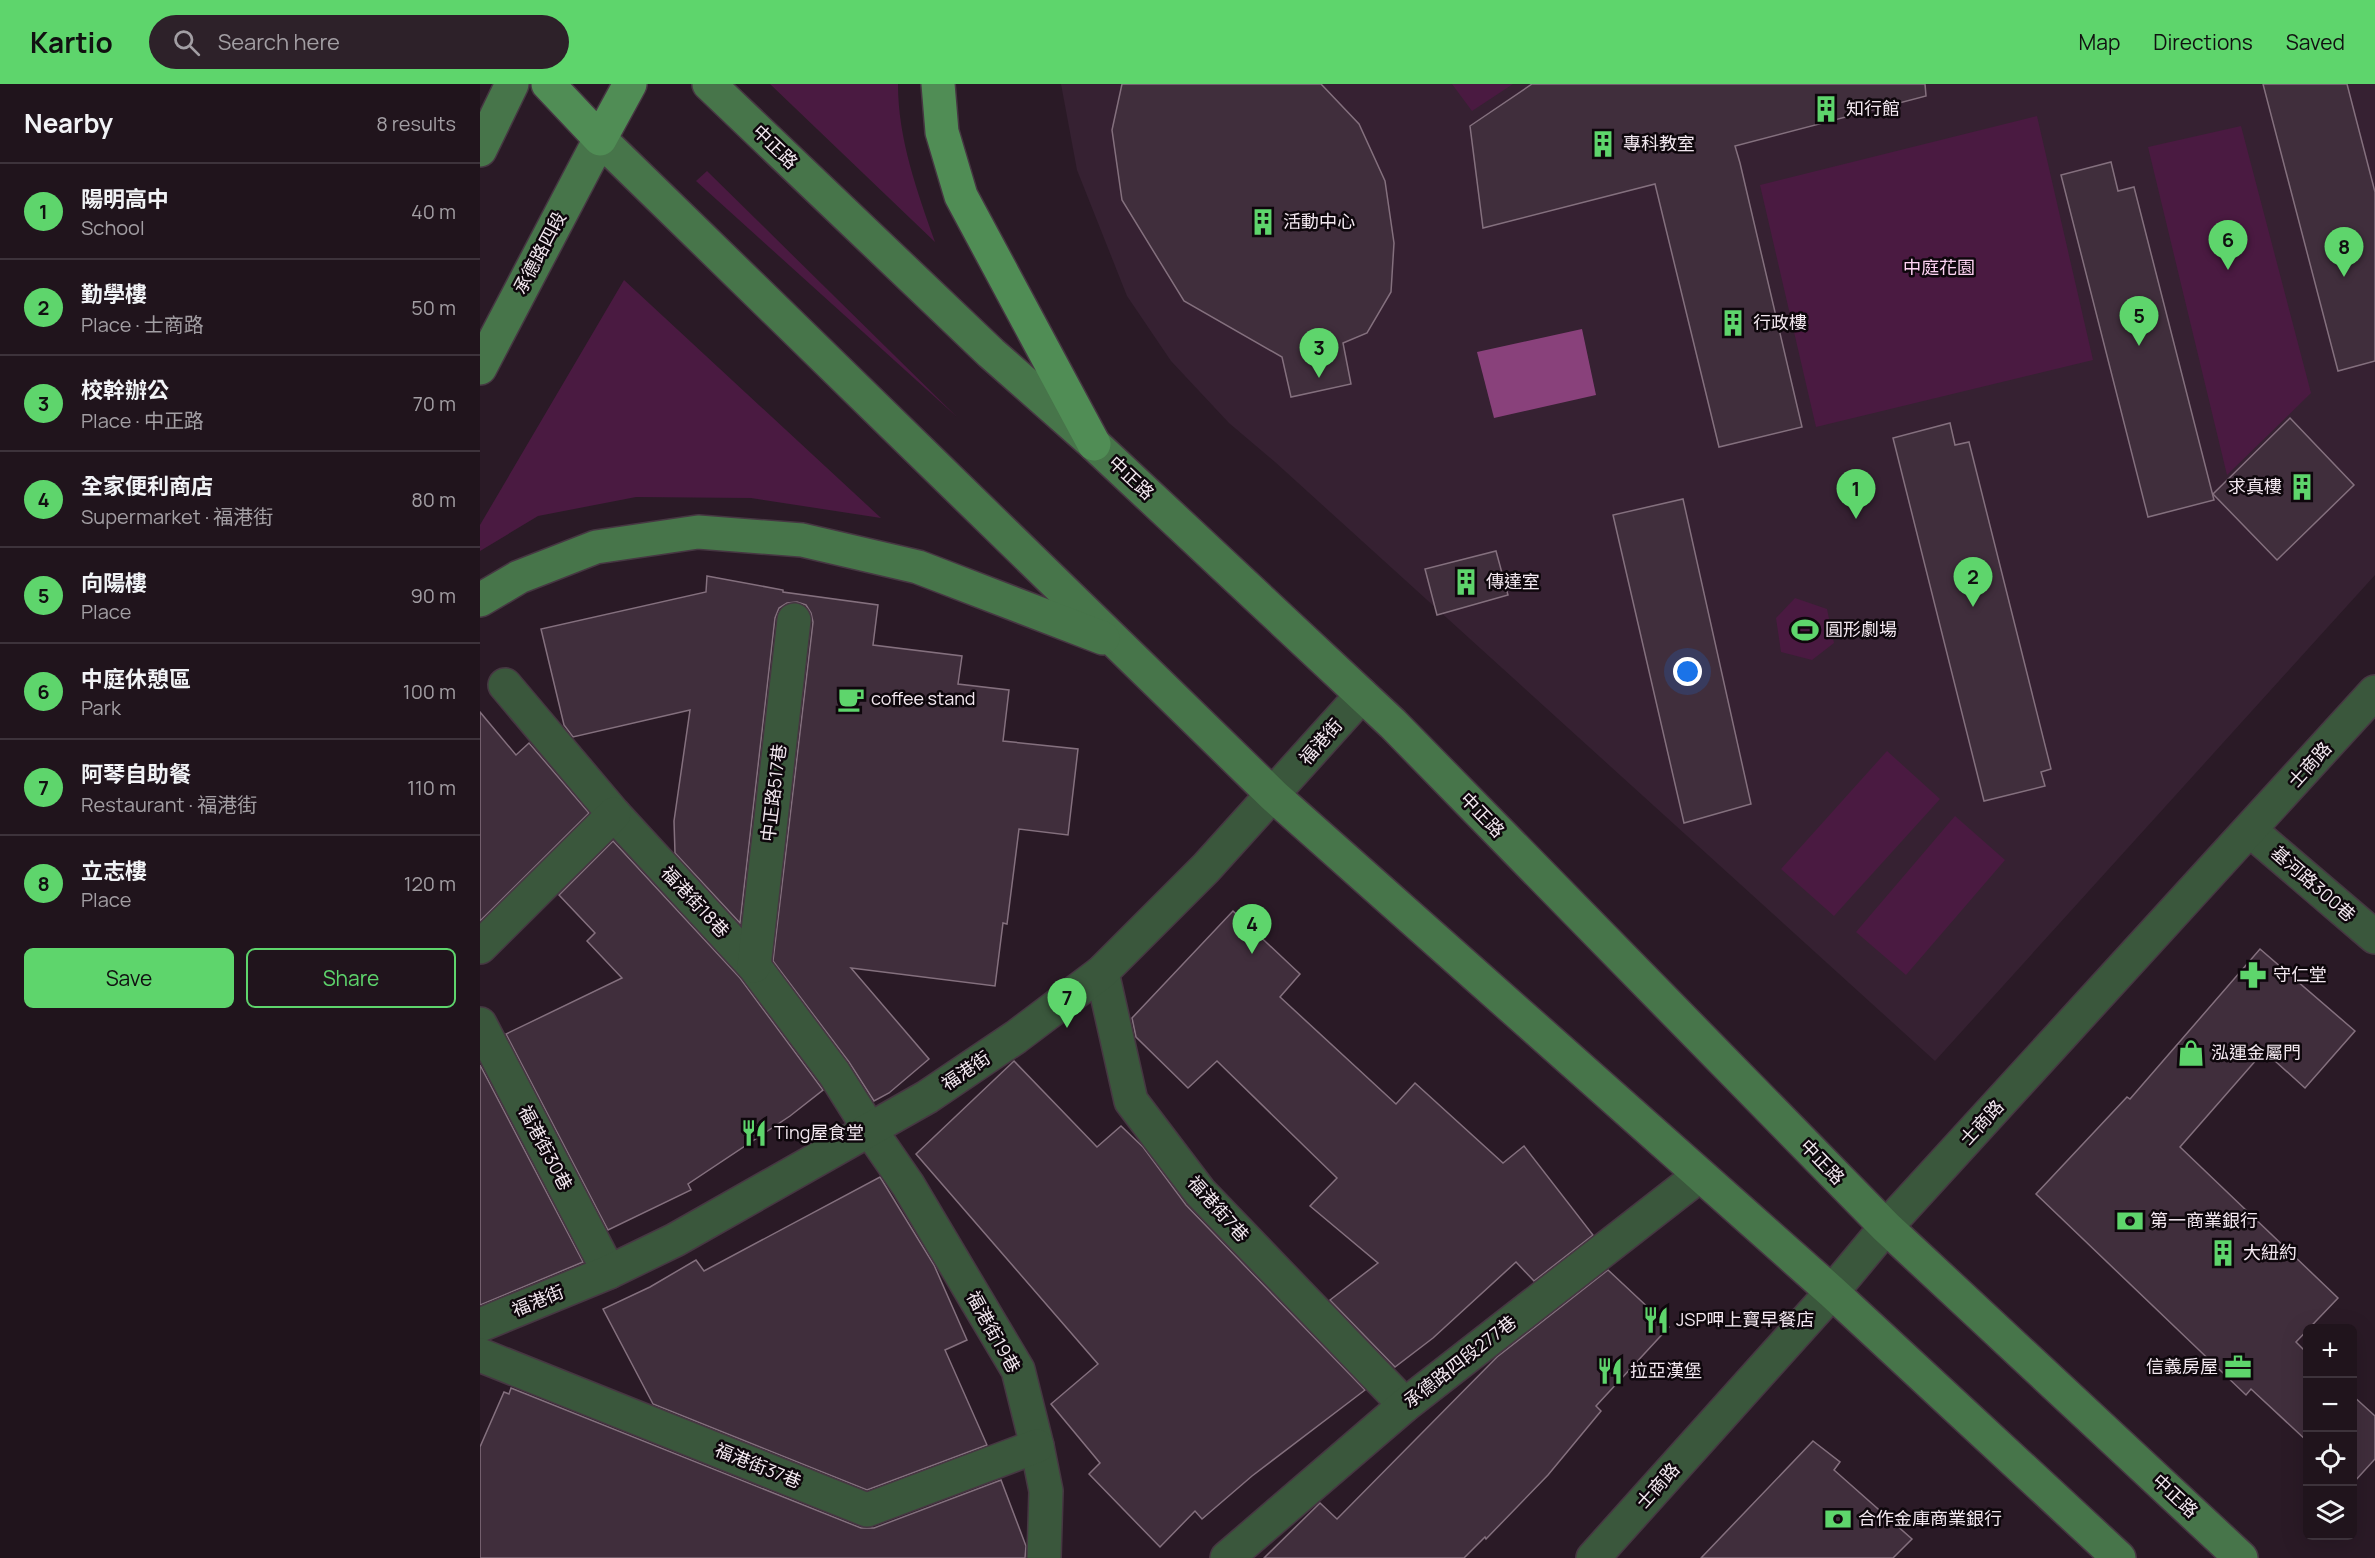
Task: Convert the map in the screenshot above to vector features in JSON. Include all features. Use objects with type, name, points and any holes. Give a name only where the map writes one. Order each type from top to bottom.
[{"type":"main road","points":[[480,150],[512,84]]},
{"type":"main road","points":[[549,84],[600,139],[1274,795],[1832,1292],[2119,1558]]},
{"type":"main road","points":[[600,139],[630,84]]},
{"type":"main road","name":"中正路","points":[[710,84],[991,353],[1094,444],[1362,695],[1886,1227],[2241,1558]]},
{"type":"main road","points":[[938,84],[942,132],[961,196],[1094,444]]},
{"type":"main road","name":"承德路四段","points":[[480,368],[600,139]]},
{"type":"main road","points":[[480,600],[519,577],[596,547],[698,532],[802,540],[918,567],[1116,643]]},
{"type":"street","name":"中正路517巷","points":[[754,966],[794,620]]},
{"type":"street","name":"福港街18巷","points":[[505,685],[614,814],[754,966],[834,1073],[870,1130]]},
{"type":"street","name":"士商路","points":[[1593,1558],[1832,1292],[1886,1227],[2251,831],[2375,692]]},
{"type":"street","name":"福港街","points":[[480,1325],[609,1272],[675,1240],[927,1097],[1016,1037],[1102,972],[1206,868],[1362,695]]},
{"type":"street","points":[[480,947],[614,814]]},
{"type":"street","name":"基河路300巷","points":[[2251,831],[2375,937]]},
{"type":"street","name":"福港街7巷","points":[[1102,972],[1131,1101],[1200,1192],[1405,1405]]},
{"type":"street","name":"福港街30巷","points":[[480,1024],[609,1272]]},
{"type":"street","name":"福港街19巷","points":[[870,1130],[908,1185],[1018,1370],[1046,1491],[1044,1558]]},
{"type":"street","name":"承德路四段277巷","points":[[1227,1558],[1405,1405],[1700,1174]]},
{"type":"street","name":"福港街37巷","points":[[480,1355],[867,1510],[1037,1446]]},
{"type":"shaded area","points":[[1061,84],[2375,84],[2375,575],[1935,1061],[1275,462],[1229,423],[1171,361],[1127,296],[1077,170]]},
{"type":"shaded area","points":[[1582,329],[1596,395],[1494,418],[1477,352]]},
{"type":"green space","points":[[770,84],[898,84],[905,145],[915,184],[935,242]]},
{"type":"green space","points":[[1452,84],[1513,84],[1472,111]]},
{"type":"green space","name":"中庭花園","points":[[2037,116],[2093,360],[1816,427],[1760,185]]},
{"type":"green space","points":[[2241,126],[2311,393],[2227,475],[2148,147]]},
{"type":"green space","points":[[707,171],[957,417],[696,181]]},
{"type":"green space","points":[[624,280],[881,518],[751,498],[636,497],[538,516],[480,551],[480,525]]},
{"type":"green space","name":"圓形劇場","points":[[1795,598],[1827,609],[1834,643],[1812,660],[1781,652],[1776,618]]},
{"type":"green space","points":[[1887,751],[1940,799],[1834,916],[1781,869]]},
{"type":"green space","points":[[1955,816],[2005,860],[1906,975],[1856,932]]},
{"type":"building","name":"活動中心","points":[[1122,84],[1321,84],[1359,124],[1385,181],[1394,243],[1391,292],[1367,333],[1343,343],[1351,384],[1291,397],[1282,357],[1184,301],[1122,200],[1112,130]]},
{"type":"building","points":[[1532,84],[1925,84],[1926,96],[1735,146],[1802,427],[1719,447],[1655,184],[1483,228],[1470,126]]},
{"type":"building","points":[[2263,84],[2347,84],[2375,192],[2375,361],[2338,371]]},
{"type":"building","points":[[2111,162],[2118,191],[2134,187],[2214,500],[2148,517],[2061,175]]},
{"type":"building","name":"求真樓","points":[[2290,418],[2354,485],[2277,560],[2213,494]]},
{"type":"building","points":[[1950,423],[1955,445],[1969,442],[2051,769],[2041,772],[2045,786],[1984,801],[1893,438]]},
{"type":"building","points":[[1683,499],[1751,804],[1684,823],[1613,515]]},
{"type":"building","name":"傳達室","points":[[1496,551],[1508,595],[1437,615],[1425,569]]},
{"type":"building","points":[[707,576],[783,590],[783,592],[878,605],[873,645],[962,656],[958,684],[1009,690],[1003,741],[1078,749],[1068,835],[1019,829],[1007,924],[1003,923],[995,986],[851,968],[929,1059],[889,1093],[874,1101],[849,1062],[773,961],[813,622],[806,605],[797,602],[787,603],[779,608],[775,618],[740,923],[675,853],[674,821],[690,710],[573,737],[564,725],[541,629],[706,592]]},
{"type":"building","points":[[480,712],[516,755],[529,743],[589,813],[480,921]]},
{"type":"building","points":[[613,841],[740,978],[823,1090],[790,1116],[688,1184],[691,1190],[608,1230],[506,1034],[622,978],[587,941],[595,933],[559,895]]},
{"type":"building","points":[[1233,911],[1300,974],[1280,997],[1396,1104],[1415,1083],[1503,1163],[1524,1146],[1593,1235],[1534,1281],[1516,1262],[1433,1338],[1395,1367],[1330,1300],[1378,1263],[1310,1206],[1337,1178],[1217,1061],[1188,1088],[1136,1037],[1132,1018]]},
{"type":"building","name":"大紐約","points":[[2260,949],[2355,1031],[2305,1088],[2264,1051],[2180,1147],[2338,1298],[2313,1324],[2303,1324],[2303,1335],[2296,1342],[2303,1349],[2303,1437],[2251,1389],[2246,1395],[2036,1194],[2127,1097],[2130,1099]]},
{"type":"building","points":[[1014,1061],[1097,1147],[1121,1126],[1143,1147],[1186,1205],[1365,1390],[1252,1476],[1202,1519],[1195,1511],[1160,1547],[1089,1474],[1100,1463],[1051,1404],[1098,1364],[916,1154]]},
{"type":"building","points":[[480,1065],[583,1262],[480,1305]]},
{"type":"building","points":[[880,1177],[934,1265],[967,1340],[945,1350],[987,1445],[867,1490],[653,1404],[603,1309],[650,1287],[696,1260],[704,1271]]},
{"type":"building","points":[[1608,1270],[1669,1327],[1596,1406],[1601,1411],[1548,1475],[1486,1539],[1485,1537],[1464,1558],[1264,1558],[1320,1503],[1337,1519],[1497,1357]]},
{"type":"building","points":[[511,1388],[861,1528],[874,1528],[1001,1480],[1026,1546],[1025,1558],[480,1558],[480,1447],[504,1392],[509,1394]]},
{"type":"building","points":[[2357,1400],[2375,1416],[2375,1459],[2357,1479]]},
{"type":"building","points":[[1813,1441],[1840,1462],[1834,1470],[1912,1539],[1893,1558],[1701,1558]]},
{"type":"place","name":"知行館","points":[[1826,109]]},
{"type":"place","name":"專科教室","points":[[1603,144]]},
{"type":"place","name":"活動中心","points":[[1263,222]]},
{"type":"place","name":"中庭休憩區","points":[[2228,270]]},
{"type":"place","name":"立志樓","points":[[2344,277]]},
{"type":"place","name":"行政樓","points":[[1733,323]]},
{"type":"place","name":"向陽樓","points":[[2139,346]]},
{"type":"place","name":"校幹辦公","points":[[1319,378]]},
{"type":"place","name":"求真樓","points":[[2302,487]]},
{"type":"place","name":"陽明高中","points":[[1856,519]]},
{"type":"place","name":"傳達室","points":[[1466,582]]},
{"type":"place","name":"勤學樓","points":[[1973,607]]},
{"type":"place","name":"圓形劇場","points":[[1805,630]]},
{"type":"place","name":"coffee stand","points":[[851,699]]},
{"type":"place","name":"全家便利商店","points":[[1252,954]]},
{"type":"place","name":"守仁堂","points":[[2253,975]]},
{"type":"place","name":"阿琴自助餐","points":[[1067,1028]]},
{"type":"place","name":"泓運金屬門","points":[[2191,1053]]},
{"type":"place","name":"Ting屋食堂","points":[[754,1133]]},
{"type":"place","name":"第一商業銀行","points":[[2130,1221]]},
{"type":"place","name":"大紐約","points":[[2223,1253]]},
{"type":"place","name":"JSP呷上寶早餐店","points":[[1656,1320]]},
{"type":"place","name":"信義房屋","points":[[2238,1367]]},
{"type":"place","name":"拉亞漢堡","points":[[1610,1371]]},
{"type":"place","name":"合作金庫商業銀行","points":[[1838,1519]]}]
